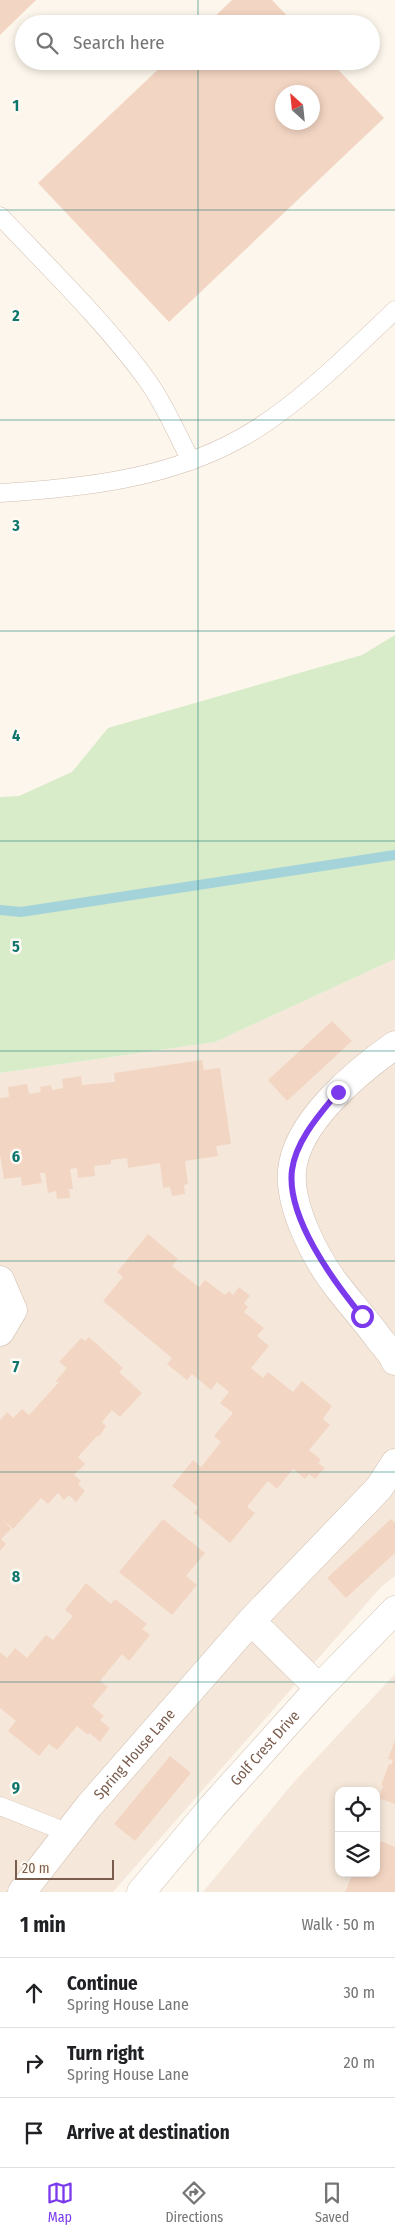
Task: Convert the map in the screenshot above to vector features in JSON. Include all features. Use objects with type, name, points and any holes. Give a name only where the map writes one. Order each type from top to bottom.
[{"type":"street","points":[[395,1045],[368,1064],[338,1092],[317,1118],[301,1143],[292,1169],[292,1184],[300,1218],[316,1252],[336,1284],[395,1361]]},
{"type":"street","points":[[0,1280],[13,1310],[0,1332]]},
{"type":"street","name":"Spring House Lane","points":[[22,1892],[89,1806],[251,1621],[380,1488],[395,1463]]},
{"type":"street","name":"Golf Crest Drive","points":[[141,1892],[213,1806],[319,1688],[395,1610]]},
{"type":"street","points":[[251,1621],[319,1688]]},
{"type":"lane","points":[[0,216],[112,336],[148,381],[164,407],[191,461]]},
{"type":"lane","points":[[0,493],[40,491],[129,480],[191,461],[242,438],[290,404],[395,310]]},
{"type":"lane","points":[[0,1806],[69,1833]]},
{"type":"shaded area","points":[[395,959],[395,1576],[381,1587],[113,1892],[0,1892],[0,1073],[215,1042]]},
{"type":"shaded area","points":[[395,1674],[395,1892],[203,1892],[293,1783]]},
{"type":"green space","points":[[395,635],[395,959],[215,1042],[0,1073],[0,797],[19,796],[72,772],[108,728],[362,655]]},
{"type":"building","points":[[0,0],[36,0],[21,15],[15,15],[15,20],[0,35]]},
{"type":"building","points":[[232,0],[272,0],[286,15],[216,15]]},
{"type":"building","points":[[157,70],[339,70],[384,118],[169,322],[38,183]]},
{"type":"building","points":[[332,1021],[352,1041],[287,1101],[268,1080]]},
{"type":"building","points":[[202,1060],[204,1070],[220,1068],[231,1144],[216,1146],[218,1156],[185,1161],[188,1184],[184,1185],[185,1194],[172,1196],[170,1187],[163,1188],[160,1163],[128,1168],[127,1158],[111,1160],[111,1164],[94,1166],[95,1176],[78,1178],[77,1168],[70,1169],[73,1189],[69,1189],[70,1198],[57,1199],[56,1191],[48,1193],[45,1173],[40,1173],[42,1183],[22,1186],[21,1177],[4,1179],[0,1154],[0,1098],[9,1097],[8,1087],[27,1084],[29,1094],[41,1092],[40,1087],[51,1085],[52,1090],[63,1088],[62,1079],[81,1076],[82,1085],[115,1082],[114,1073]]},
{"type":"building","points":[[148,1234],[178,1259],[172,1266],[199,1287],[205,1280],[225,1295],[229,1291],[233,1295],[239,1287],[250,1296],[244,1303],[248,1307],[244,1312],[264,1328],[257,1336],[269,1346],[251,1368],[263,1378],[268,1372],[293,1392],[302,1381],[332,1406],[323,1419],[330,1425],[309,1450],[321,1460],[318,1463],[325,1468],[315,1479],[309,1474],[305,1479],[293,1469],[277,1489],[268,1481],[247,1507],[255,1513],[230,1543],[194,1513],[198,1507],[172,1486],[193,1460],[201,1467],[221,1442],[214,1436],[233,1413],[220,1403],[229,1392],[217,1382],[211,1390],[192,1374],[187,1380],[167,1364],[172,1358],[103,1301],[123,1277],[117,1272]]},
{"type":"building","points":[[89,1337],[123,1368],[119,1372],[142,1393],[120,1417],[112,1410],[102,1422],[106,1426],[99,1437],[98,1435],[78,1457],[85,1464],[74,1475],[81,1481],[78,1484],[85,1491],[76,1502],[69,1495],[64,1500],[58,1493],[48,1504],[41,1498],[13,1529],[2,1519],[11,1529],[1,1539],[6,1544],[0,1551],[0,1420],[7,1412],[13,1418],[22,1409],[29,1415],[59,1382],[55,1382],[67,1368],[59,1362],[81,1338],[85,1341]]},
{"type":"building","points":[[163,1519],[205,1553],[186,1576],[197,1585],[172,1615],[119,1572]]},
{"type":"building","points":[[391,1519],[395,1523],[395,1553],[346,1598],[327,1578]]},
{"type":"building","points":[[86,1583],[111,1604],[115,1599],[147,1624],[142,1629],[150,1635],[129,1661],[122,1654],[100,1681],[108,1687],[92,1706],[104,1716],[100,1720],[110,1728],[100,1742],[90,1733],[88,1735],[77,1726],[57,1750],[49,1744],[39,1756],[8,1731],[16,1721],[0,1708],[0,1652],[7,1658],[15,1648],[27,1658],[46,1635],[53,1640],[73,1616],[65,1610]]},
{"type":"building","points":[[395,1740],[395,1804],[380,1798],[383,1786],[381,1785],[389,1764],[391,1765],[393,1760],[388,1759]]},
{"type":"building","points":[[170,1756],[191,1773],[135,1841],[114,1824]]},
{"type":"building","points":[[381,1841],[395,1847],[395,1892],[345,1892],[351,1877],[380,1877]]},
{"type":"waterway","points":[[0,910],[21,912],[395,855]]},
{"type":"route","points":[[338,1092],[317,1118],[301,1143],[292,1169],[292,1184],[300,1218],[316,1252],[336,1284],[362,1316]]}]
